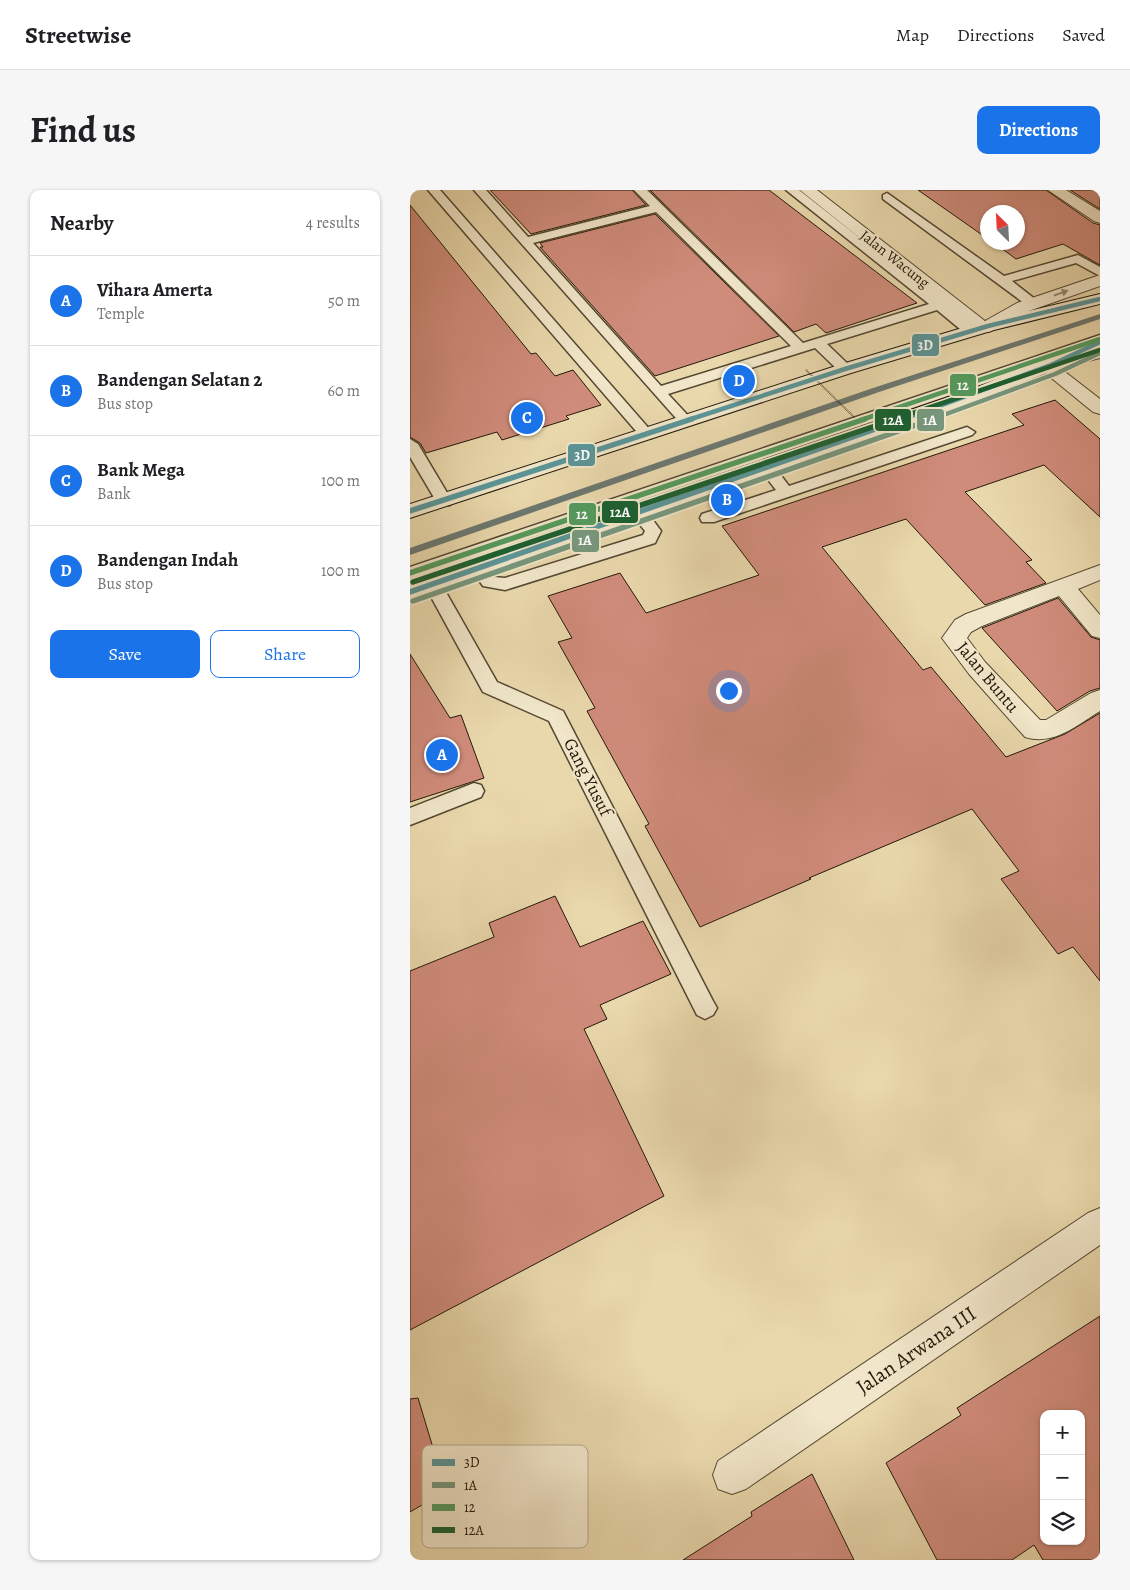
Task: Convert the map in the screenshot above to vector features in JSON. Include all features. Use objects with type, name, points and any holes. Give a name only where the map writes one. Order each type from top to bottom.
[{"type":"main road","name":"Jalan Wacung","points":[[808,190],[981,328]]},
{"type":"main road","points":[[1056,190],[1100,218]]},
{"type":"main road","points":[[981,328],[1033,303],[1100,280]]},
{"type":"main road","points":[[410,511],[845,370],[981,328],[1082,305],[1100,299]]},
{"type":"main road","points":[[410,592],[975,394],[1049,366],[1100,340]]},
{"type":"main road","points":[[1049,366],[1100,353]]},
{"type":"main road","points":[[1049,366],[1100,408]]},
{"type":"main road","name":"Jalan Buntu","points":[[1100,572],[974,620],[962,626],[954,638],[977,668],[1034,730],[1051,729],[1100,699]]},
{"type":"main road","points":[[1063,586],[1100,630]]},
{"type":"main road","name":"Jalan Arwana III","points":[[732,1476],[1100,1225]]},
{"type":"lane","points":[[434,190],[647,434]]},
{"type":"lane","points":[[480,190],[658,392],[687,422]]},
{"type":"lane","points":[[640,190],[801,348]]},
{"type":"lane","points":[[792,190],[938,306],[981,328]]},
{"type":"lane","points":[[887,197],[1033,303]]},
{"type":"lane","points":[[525,241],[658,208]]},
{"type":"lane","points":[[1002,280],[1078,259],[1100,272]]},
{"type":"lane","points":[[658,392],[938,306]]},
{"type":"lane","points":[[410,573],[1100,340]]},
{"type":"lane","points":[[818,343],[845,370]]},
{"type":"lane","points":[[708,518],[967,432]]},
{"type":"lane","points":[[410,444],[444,501]]},
{"type":"lane","points":[[767,468],[785,491]]},
{"type":"lane","points":[[478,568],[489,582],[505,584],[649,539],[654,531],[638,512]]},
{"type":"lane","name":"Gang Yusuf","points":[[433,584],[490,687],[556,716],[706,1008]]},
{"type":"lane","points":[[410,817],[474,790]]},
{"type":"path","points":[[806,370],[876,439]]},
{"type":"building","points":[[490,190],[632,190],[646,205],[531,234]]},
{"type":"building","points":[[650,190],[769,190],[917,303],[826,333],[816,324],[794,332]]},
{"type":"building","points":[[918,190],[1046,190],[1093,223],[1100,225],[1100,265],[1063,244],[1016,259],[1004,250],[1025,250],[1025,205],[980,205],[980,233]]},
{"type":"building","points":[[1070,190],[1100,190],[1100,209]]},
{"type":"building","points":[[410,205],[531,354],[536,353],[555,376],[573,370],[601,405],[566,416],[569,419],[502,440],[497,432],[426,453],[420,443],[410,437]]},
{"type":"building","points":[[655,214],[779,336],[655,376],[540,247],[543,247],[540,243]]},
{"type":"building","points":[[1055,400],[1100,439],[1100,517],[1044,465],[965,492],[1032,560],[1026,562],[1046,583],[985,605],[906,519],[822,547],[923,670],[931,667],[1006,757],[1065,734],[1100,713],[1100,981],[1073,947],[1058,954],[1001,879],[1019,871],[972,809],[809,878],[811,879],[700,927],[645,826],[649,824],[587,711],[595,708],[558,642],[572,638],[548,596],[620,573],[646,613],[759,575],[722,526],[1024,425],[1012,414]]},
{"type":"building","points":[[1058,598],[1091,637],[1100,640],[1100,688],[1090,691],[1057,711],[982,628]]},
{"type":"building","points":[[410,654],[450,718],[461,715],[484,778],[410,802]]},
{"type":"building","points":[[555,896],[580,947],[643,921],[671,974],[600,1005],[607,1019],[584,1029],[664,1196],[410,1330],[410,971],[494,937],[489,923]]},
{"type":"building","points":[[1100,1316],[1100,1560],[1043,1560],[1034,1545],[1012,1560],[937,1560],[886,1463],[961,1415],[957,1408]]},
{"type":"building","points":[[418,1398],[432,1445],[422,1445],[422,1505],[410,1512],[410,1399]]},
{"type":"building","points":[[812,1474],[854,1560],[683,1560],[752,1516],[751,1512]]},
{"type":"waterway","points":[[410,552],[876,390],[1100,316]]},
{"type":"transit line","name":"3D","points":[[410,511],[845,369],[988,326],[1100,299]]},
{"type":"transit line","name":"12","points":[[410,573],[1100,339]]},
{"type":"transit line","name":"3D","points":[[410,592],[984,391],[1051,365],[1100,342]]},
{"type":"transit line","name":"12A","points":[[413,582],[1100,350]]},
{"type":"transit line","name":"1A","points":[[413,601],[987,400],[1055,374],[1100,353]]},
{"type":"place","name":"Bandengan Indah","points":[[739,381]]},
{"type":"place","name":"Bank Mega","points":[[527,418]]},
{"type":"place","name":"Bandengan Selatan 2","points":[[727,500]]},
{"type":"place","name":"Vihara Amerta","points":[[442,755]]}]
